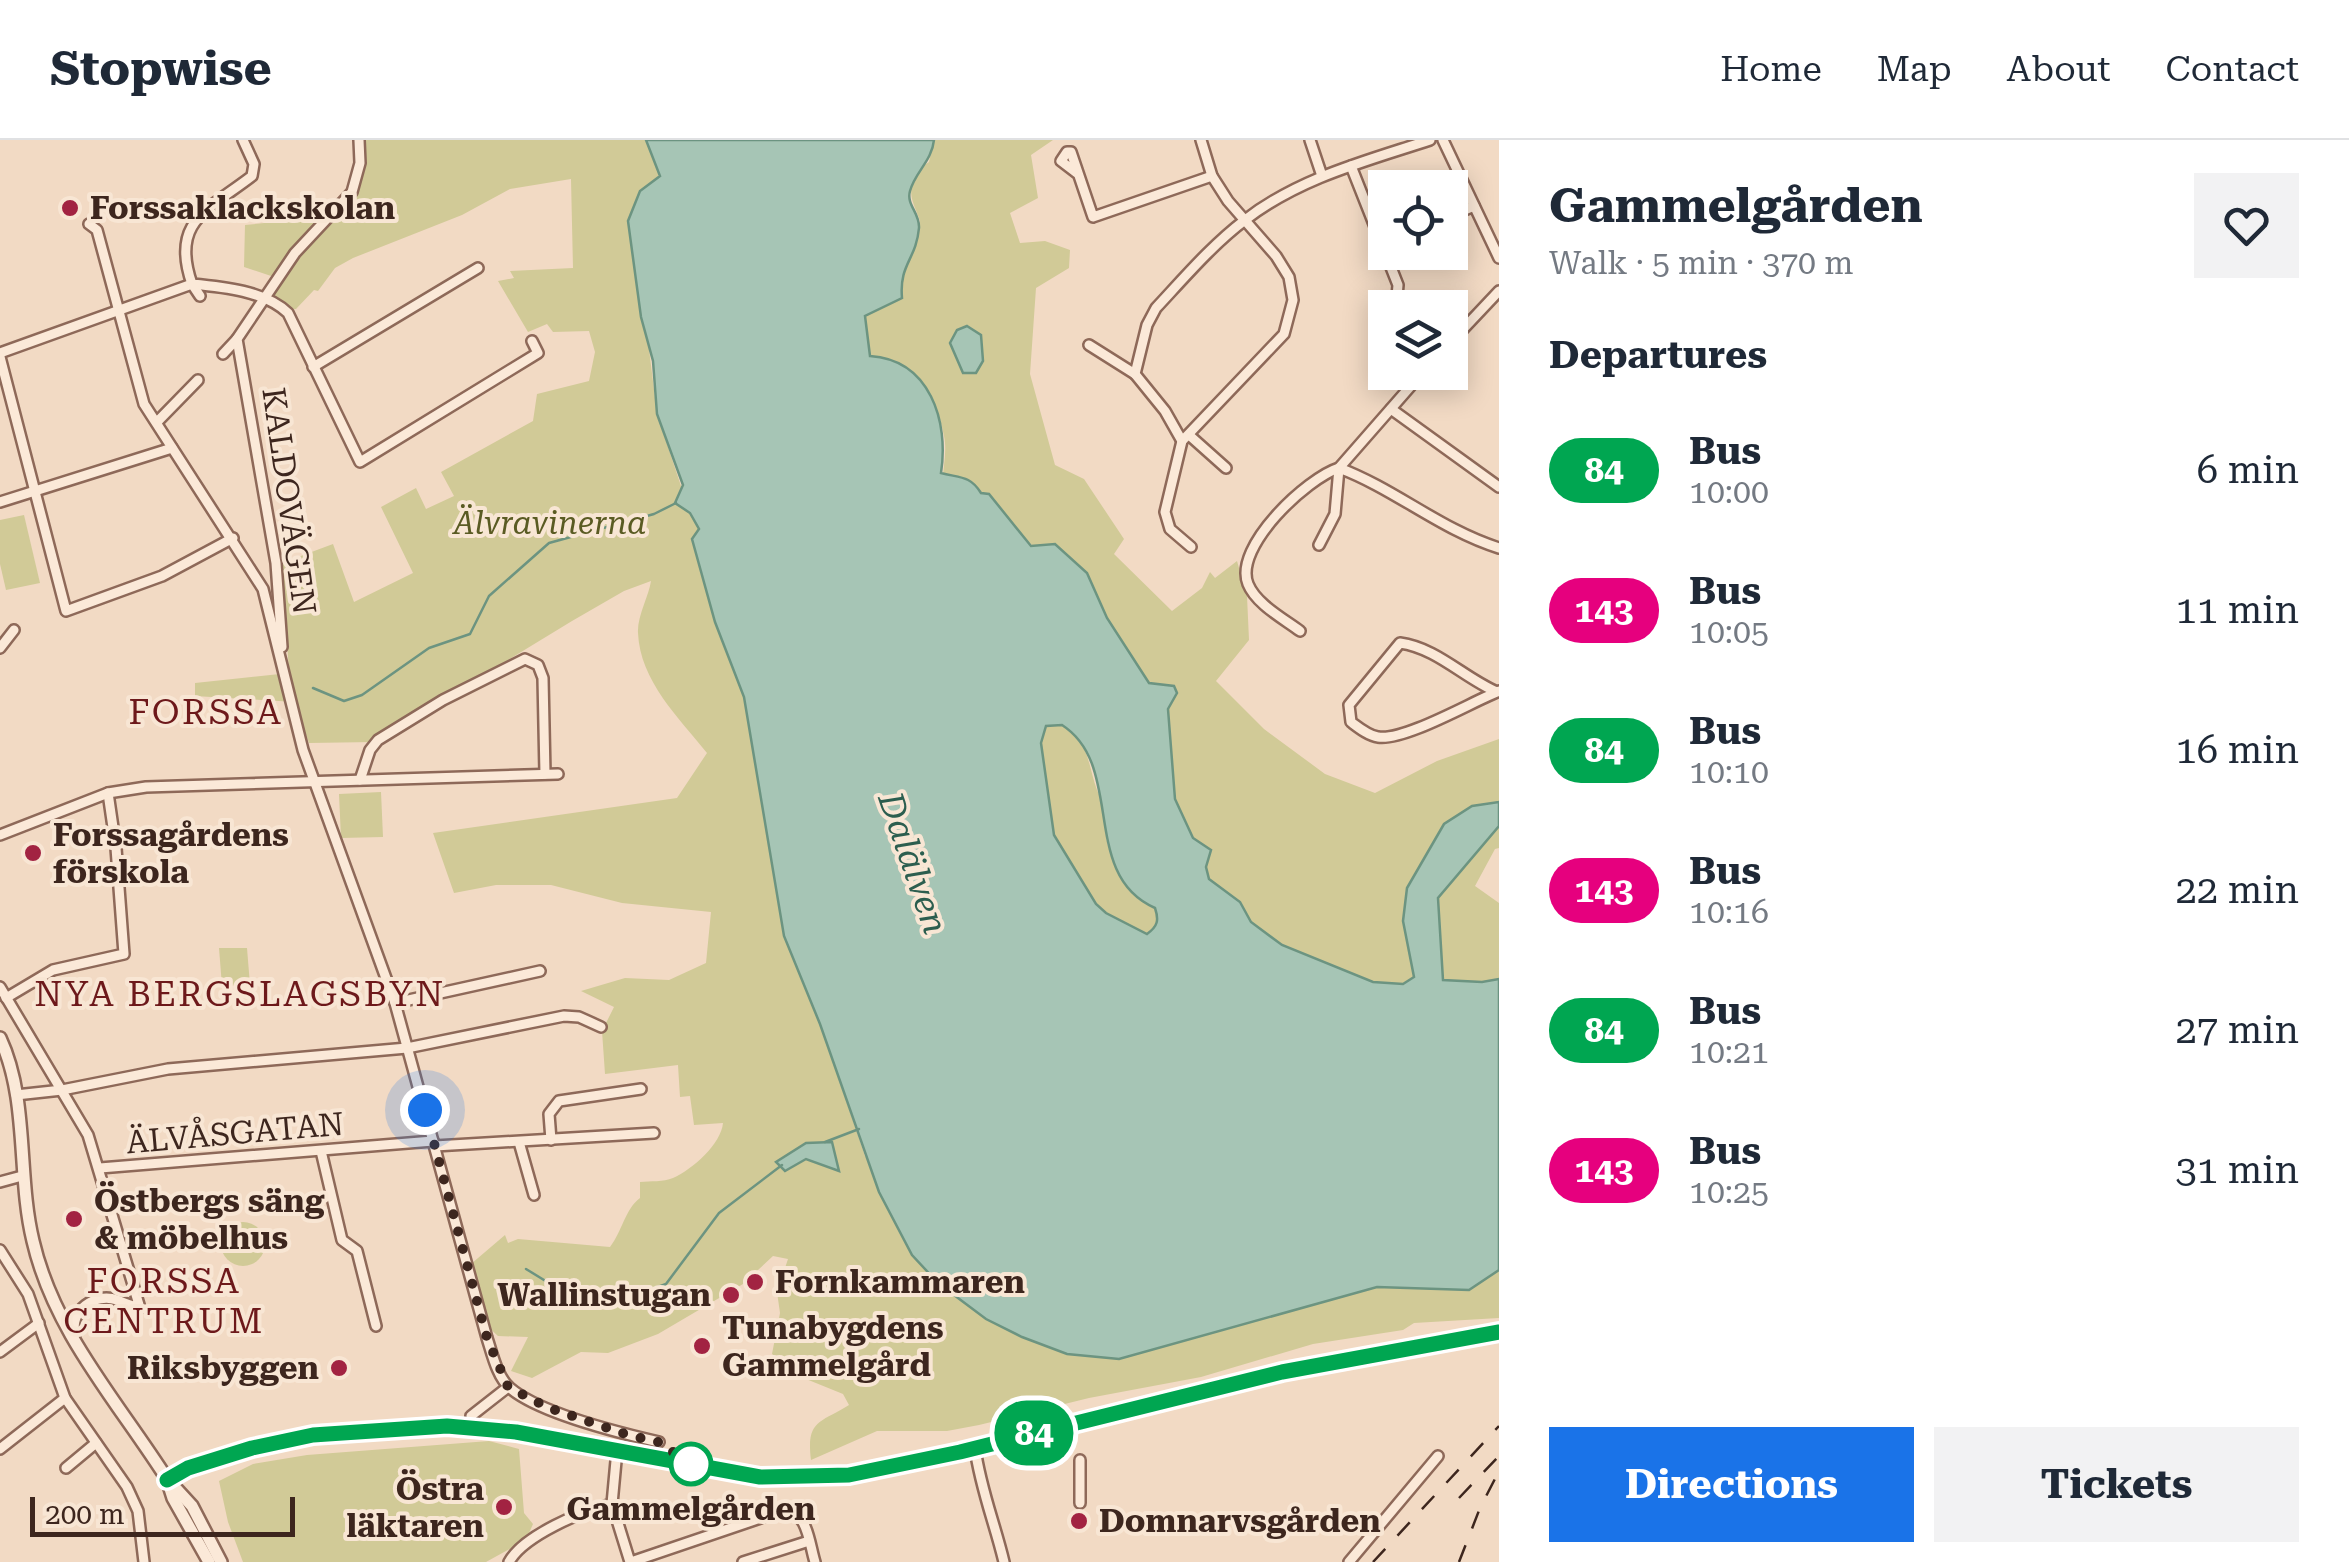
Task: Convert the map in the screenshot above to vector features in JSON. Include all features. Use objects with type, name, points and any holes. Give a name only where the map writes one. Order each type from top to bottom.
[{"type":"street","points":[[200,296],[192,284],[184,253],[186,236],[194,221],[252,176],[254,164],[243,140]]},
{"type":"street","name":"KALDOVÄGEN","points":[[223,354],[296,253],[352,192],[360,163],[359,140]]},
{"type":"street","points":[[1192,547],[1170,529],[1164,512],[1185,438],[1284,334],[1292,317],[1293,300],[1290,277],[1212,176],[1202,140]]},
{"type":"street","points":[[1310,140],[1322,176]]},
{"type":"street","points":[[1134,374],[1147,325],[1156,308],[1244,220],[1280,196],[1322,176],[1430,140]]},
{"type":"street","points":[[1443,140],[1499,258]]},
{"type":"street","points":[[1071,152],[1093,217],[1212,176]]},
{"type":"street","points":[[1351,166],[1368,206]]},
{"type":"street","points":[[1468,208],[1474,206]]},
{"type":"street","points":[[89,224],[97,230],[144,404],[253,569],[269,606],[282,672],[314,782],[395,1003],[487,1338],[508,1387],[549,1408],[658,1442]]},
{"type":"street","points":[[313,368],[478,268]]},
{"type":"street","points":[[233,538],[162,576],[66,611],[4,390],[0,355],[192,284],[219,286],[274,300],[288,314],[360,462],[538,353],[532,341]]},
{"type":"street","points":[[1468,324],[1499,290]]},
{"type":"street","name":"KALDOVÄGEN","points":[[237,339],[276,563],[282,672]]},
{"type":"street","points":[[1089,345],[1134,374],[1185,438],[1226,468]]},
{"type":"street","points":[[157,422],[198,380]]},
{"type":"street","points":[[1300,631],[1251,590],[1246,581],[1246,561],[1251,548],[1299,492],[1324,472],[1339,468],[1409,390]]},
{"type":"street","points":[[1392,410],[1499,487]]},
{"type":"street","points":[[0,502],[172,448]]},
{"type":"street","points":[[1319,545],[1335,514],[1339,468]]},
{"type":"street","points":[[1339,468],[1380,486],[1449,529],[1499,548]]},
{"type":"street","points":[[0,648],[14,630]]},
{"type":"street","points":[[1400,643],[1412,644],[1498,692],[1399,737],[1375,737],[1350,722],[1349,705],[1400,643]]},
{"type":"street","points":[[360,780],[370,750],[378,740],[443,700],[525,658],[538,665],[543,678],[545,774]]},
{"type":"street","points":[[0,835],[30,820],[108,793],[161,786],[558,774]]},
{"type":"street","points":[[6,998],[53,970],[124,954],[108,793]]},
{"type":"street","points":[[395,1003],[540,971]]},
{"type":"street","points":[[0,988],[88,1135],[140,1308],[114,1298],[84,1305],[73,1326],[85,1360]]},
{"type":"street","points":[[16,1095],[62,1090],[168,1068],[408,1048],[564,1016],[579,1017],[601,1027]]},
{"type":"street","points":[[0,1038],[16,1095],[22,1176],[40,1269],[85,1360],[167,1480],[192,1506],[221,1562]]},
{"type":"street","points":[[551,1140],[549,1114],[559,1102],[641,1089]]},
{"type":"street","name":"ÄLVÅSGATAN","points":[[100,1168],[321,1151],[654,1133]]},
{"type":"street","points":[[519,1142],[534,1195]]},
{"type":"street","points":[[321,1151],[342,1240],[357,1251],[376,1326]]},
{"type":"street","points":[[0,1182],[22,1176]]},
{"type":"street","points":[[0,1250],[5,1267],[28,1294],[65,1398],[127,1486],[138,1510],[144,1562]]},
{"type":"street","points":[[0,1352],[39,1324]]},
{"type":"street","points":[[167,1480],[188,1468],[252,1448],[313,1435],[447,1426],[516,1432],[760,1477],[849,1475],[1282,1372],[1499,1332]]},
{"type":"street","points":[[471,1416],[508,1387]]},
{"type":"street","points":[[0,1449],[65,1398]]},
{"type":"street","points":[[66,1468],[96,1443]]},
{"type":"street","points":[[975,1448],[978,1472],[1004,1562]]},
{"type":"street","points":[[617,1450],[612,1504],[630,1562],[784,1510],[794,1510],[801,1517],[815,1562]]},
{"type":"street","points":[[1349,1562],[1438,1456]]},
{"type":"street","points":[[1080,1460],[1080,1503]]},
{"type":"street","points":[[167,1480],[209,1562]]},
{"type":"street","points":[[509,1562],[516,1550],[567,1520],[612,1504]]},
{"type":"street","points":[[743,1562],[809,1541]]},
{"type":"green space","name":"Älvravinerna","points":[[365,140],[647,140],[660,176],[649,349],[657,414],[699,530],[692,539],[715,622],[744,697],[784,936],[820,1024],[865,1156],[1035,1342],[1067,1354],[1119,1359],[1377,1287],[1469,1290],[1499,1270],[1499,1318],[1414,1323],[1403,1330],[1313,1344],[1201,1377],[947,1431],[877,1431],[811,1460],[811,1437],[817,1424],[849,1405],[843,1394],[806,1379],[772,1354],[780,1313],[777,1292],[788,1259],[773,1256],[743,1284],[658,1334],[608,1353],[581,1352],[532,1378],[511,1371],[528,1337],[498,1336],[485,1324],[471,1264],[505,1235],[508,1243],[518,1239],[610,1247],[640,1198],[640,1182],[681,1174],[705,1155],[721,1131],[723,1123],[694,1125],[690,1096],[680,1097],[678,1065],[605,1074],[602,1031],[614,1007],[581,991],[625,978],[669,980],[706,963],[711,912],[622,903],[551,885],[496,885],[454,893],[433,833],[677,798],[707,753],[653,683],[640,651],[638,626],[651,581],[624,591],[572,621],[374,742],[309,743],[295,702],[195,696],[195,683],[289,673],[282,563],[333,544],[354,602],[413,573],[381,507],[416,488],[426,509],[454,496],[441,472],[533,421],[537,394],[589,381],[595,352],[589,331],[553,332],[547,324],[528,332],[498,281],[514,278],[510,271],[573,268],[571,179],[510,189],[462,215],[353,258],[335,268],[318,291],[314,290],[296,309],[288,310],[273,295],[283,280],[244,267],[245,225],[337,216],[357,172]]},
{"type":"green space","points":[[934,140],[1053,140],[1031,155],[1038,198],[1010,213],[1020,243],[1045,241],[1070,250],[1069,268],[1036,288],[1030,374],[1055,465],[1084,479],[1124,539],[1114,554],[1172,611],[1202,588],[1210,572],[1215,578],[1237,561],[1247,596],[1249,640],[1216,681],[1264,729],[1325,774],[1375,793],[1437,761],[1499,739],[1499,802],[1472,806],[1403,921],[1414,977],[1403,984],[1373,982],[1275,948],[1206,884],[1168,789],[1148,685],[1031,544],[943,491],[945,443],[929,393],[899,365],[869,358],[864,318],[900,281],[914,246],[920,221],[912,198],[912,181],[914,172],[929,162]]},
{"type":"green space","points":[[24,515],[40,583],[6,590],[0,564],[0,520]]},
{"type":"green space","points":[[1062,724],[1078,738],[1086,754],[1103,801],[1107,843],[1121,878],[1157,912],[1155,926],[1147,934],[1096,904],[1054,835],[1041,743],[1046,726]]},
{"type":"green space","points":[[381,792],[383,837],[341,838],[339,794]]},
{"type":"green space","points":[[1499,822],[1499,848],[1475,886],[1499,903],[1499,979],[1443,980],[1430,896]]},
{"type":"green space","points":[[219,948],[247,948],[250,985],[222,986]]},
{"type":"green space","points":[[243,1222],[259,1228],[265,1244],[259,1260],[243,1266],[227,1260],[221,1244],[227,1228]]},
{"type":"green space","points":[[489,1441],[519,1449],[524,1513],[533,1524],[526,1540],[486,1562],[243,1562],[228,1522],[219,1481],[253,1464],[307,1455]]},
{"type":"water","name":"Dalälven","points":[[646,140],[934,140],[910,191],[919,228],[903,277],[902,298],[865,316],[870,356],[891,360],[908,369],[931,396],[942,433],[941,473],[968,480],[981,493],[989,494],[1031,546],[1055,544],[1087,573],[1107,618],[1149,683],[1174,686],[1177,693],[1168,709],[1175,799],[1193,838],[1211,850],[1206,867],[1209,879],[1240,902],[1251,922],[1282,945],[1373,982],[1403,984],[1414,977],[1403,921],[1407,888],[1444,824],[1472,806],[1499,802],[1499,826],[1438,898],[1443,980],[1499,979],[1499,1270],[1469,1290],[1377,1287],[1119,1359],[1067,1354],[986,1319],[938,1283],[912,1255],[879,1192],[820,1024],[784,936],[744,697],[715,622],[692,539],[699,529],[690,513],[675,503],[683,485],[657,414],[653,361],[641,317],[628,221],[640,191],[660,176]],"holes":[[[1062,725],[1081,743],[1093,766],[1117,871],[1132,892],[1155,908],[1157,922],[1147,934],[1096,904],[1054,835],[1041,743],[1046,726]]]},
{"type":"water","points":[[967,326],[981,335],[983,361],[976,373],[963,373],[950,343],[957,330]]},
{"type":"water","points":[[832,1142],[839,1171],[806,1159],[785,1171],[776,1162],[806,1143]]},
{"type":"waterway","points":[[313,688],[344,701],[362,695],[429,648],[470,634],[489,596],[549,543],[654,514],[676,503]]},
{"type":"waterway","points":[[825,1142],[859,1129]]},
{"type":"waterway","points":[[526,1269],[570,1296],[627,1298],[666,1284],[719,1213],[782,1165]]},
{"type":"railway","points":[[1373,1562],[1499,1426]]},
{"type":"railway","points":[[1459,1498],[1499,1456]]},
{"type":"railway","points":[[1459,1562],[1499,1471]]},
{"type":"bus line","name":"84","points":[[167,1480],[188,1468],[252,1448],[313,1435],[447,1426],[516,1432],[760,1477],[849,1475],[960,1452],[1282,1372],[1499,1332]]},
{"type":"place","name":"Forssaklackskolan","points":[[70,208]]},
{"type":"place","name":"Forssagårdens förskola","points":[[33,853]]},
{"type":"place","name":"Östbergs säng & möbelhus","points":[[74,1219]]},
{"type":"place","name":"Fornkammaren","points":[[755,1282]]},
{"type":"place","name":"Wallinstugan","points":[[731,1295]]},
{"type":"place","name":"Tunabygdens Gammelgård","points":[[702,1346]]},
{"type":"place","name":"Riksbyggen","points":[[339,1368]]},
{"type":"place","name":"Gammelgården","points":[[691,1464]]},
{"type":"place","name":"Östra läktaren","points":[[504,1507]]},
{"type":"place","name":"Domnarvsgården","points":[[1079,1521]]},
{"type":"district","name":"FORSSA","points":[[206,712]]},
{"type":"district","name":"NYA BERGSLAGSBYN","points":[[240,994]]},
{"type":"district","name":"FORSSA CENTRUM","points":[[164,1301]]},
{"type":"route","points":[[425,1110],[492,1356],[508,1387],[549,1408],[658,1442],[691,1464]]}]
